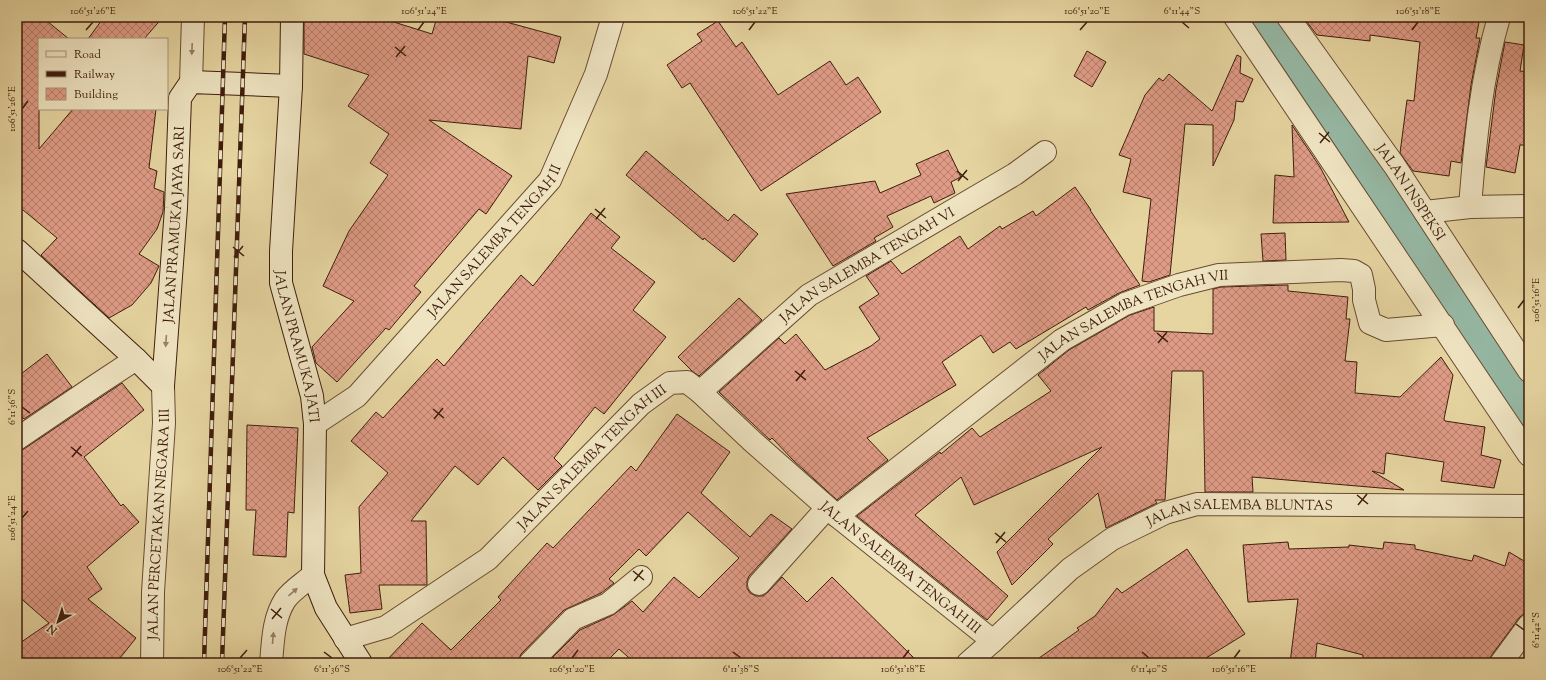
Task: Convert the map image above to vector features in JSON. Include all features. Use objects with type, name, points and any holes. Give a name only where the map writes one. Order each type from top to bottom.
[{"type":"street","points":[[193,17],[191,82],[291,86]]},
{"type":"street","name":"JALAN PRAMUKA JATI","points":[[292,17],[291,86],[281,251],[281,284],[312,396],[315,424],[313,575],[326,608],[361,663]]},
{"type":"street","name":"JALAN SALEMBA TENGAH II","points":[[315,424],[357,396],[550,180],[596,74],[613,17]]},
{"type":"street","points":[[1235,17],[1529,455]]},
{"type":"street","name":"JALAN INSPEKSI","points":[[1288,17],[1394,165],[1529,371]]},
{"type":"street","points":[[1470,207],[1478,117],[1484,79],[1499,17]]},
{"type":"street","name":"JALAN PRAMUKA JAYA SARI","points":[[163,386],[176,208],[180,98],[191,82]]},
{"type":"street","name":"JALAN SALEMBA TENGAH VI","points":[[700,392],[809,295],[1015,174],[1045,152]]},
{"type":"street","points":[[1425,212],[1470,207],[1529,206]]},
{"type":"street","points":[[17,250],[136,359],[163,386]]},
{"type":"street","name":"JALAN SALEMBA TENGAH VII","points":[[832,512],[1062,340],[1125,304],[1179,285],[1219,275],[1341,270],[1354,271],[1361,276],[1364,289],[1364,300],[1370,323],[1386,330],[1443,325]]},
{"type":"street","points":[[17,440],[136,359]]},
{"type":"street","name":"JALAN SALEMBA TENGAH III","points":[[345,639],[386,627],[488,559],[641,404],[670,383],[687,382],[700,392],[752,441],[832,512],[993,641]]},
{"type":"street","name":"JALAN PERCETAKAN NEGARA III","points":[[152,663],[153,592],[164,422],[163,386]]},
{"type":"street","name":"JALAN SALEMBA BLUNTAS","points":[[968,663],[1070,568],[1112,539],[1165,513],[1197,504],[1528,507]]},
{"type":"street","points":[[758,584],[832,512]]},
{"type":"street","points":[[271,663],[274,626],[278,613],[286,599],[313,575]]},
{"type":"street","points":[[530,663],[573,620],[608,604],[641,577]]},
{"type":"street","points":[[1501,663],[1529,626]]},
{"type":"building","points":[[25,17],[42,17],[68,38],[38,38],[39,149],[72,110],[156,110],[149,168],[157,171],[154,188],[164,192],[163,212],[157,229],[139,254],[159,266],[151,283],[132,305],[109,318],[41,255],[57,238],[17,205],[17,26]]},
{"type":"building","points":[[104,17],[163,17],[145,38],[89,38]]},
{"type":"building","points":[[306,17],[378,17],[432,34],[437,17],[488,17],[561,37],[554,63],[528,56],[521,129],[429,120],[512,176],[486,214],[479,209],[414,286],[421,292],[389,330],[386,328],[337,382],[316,363],[312,347],[354,301],[323,286],[349,231],[388,175],[370,163],[389,134],[348,106],[369,75],[304,54],[304,21]]},
{"type":"building","points":[[1303,17],[1480,17],[1476,38],[1480,38],[1471,85],[1461,163],[1451,161],[1449,176],[1413,171],[1400,153],[1407,100],[1414,101],[1420,42],[1370,35],[1370,41],[1317,35]]},
{"type":"building","points":[[718,21],[736,47],[742,42],[778,95],[830,61],[846,85],[858,77],[881,112],[761,191],[690,83],[682,88],[667,65],[702,41],[697,34]]},
{"type":"building","points":[[1505,42],[1524,45],[1520,71],[1529,72],[1526,109],[1529,110],[1528,145],[1520,145],[1515,173],[1486,167],[1496,89]]},
{"type":"building","points":[[1087,51],[1106,62],[1092,87],[1074,76]]},
{"type":"building","points":[[1237,55],[1241,57],[1240,73],[1253,79],[1243,102],[1236,101],[1234,120],[1213,166],[1213,125],[1185,124],[1170,275],[1149,282],[1142,281],[1151,199],[1123,192],[1131,159],[1119,155],[1145,95],[1159,78],[1163,81],[1169,74],[1212,111]]},
{"type":"building","points":[[1292,125],[1320,167],[1349,222],[1273,223],[1275,175],[1294,177]]},
{"type":"building","points":[[948,150],[961,177],[951,182],[955,193],[934,203],[931,196],[887,216],[893,227],[874,238],[876,241],[833,266],[786,194],[875,181],[880,193],[921,175],[916,164]]},
{"type":"building","points":[[646,151],[728,221],[734,214],[758,234],[734,262],[704,238],[703,240],[626,175]]},
{"type":"building","points":[[1075,187],[1140,285],[1119,293],[1088,310],[1086,307],[1016,349],[1010,342],[993,353],[981,335],[942,362],[956,385],[867,438],[888,460],[837,500],[793,460],[772,438],[770,440],[719,392],[779,338],[785,344],[796,334],[825,370],[871,346],[880,339],[859,307],[879,294],[866,276],[891,261],[902,274],[960,236],[968,249],[1000,226],[1002,229],[1033,211],[1036,216]]},
{"type":"building","points":[[591,213],[620,237],[611,248],[655,282],[633,310],[666,337],[604,414],[595,407],[554,458],[562,466],[538,490],[503,457],[478,485],[455,466],[411,521],[426,521],[427,585],[379,585],[382,609],[350,613],[345,575],[361,573],[359,507],[388,473],[351,441],[376,412],[383,418],[437,359],[444,366],[521,275],[533,286]]},
{"type":"building","points":[[1285,233],[1286,260],[1263,261],[1261,234]]},
{"type":"building","points":[[1288,285],[1288,291],[1348,297],[1346,319],[1350,319],[1345,361],[1357,362],[1355,393],[1400,397],[1441,357],[1453,375],[1444,419],[1445,421],[1485,427],[1481,455],[1501,460],[1494,488],[1441,481],[1444,462],[1386,453],[1384,474],[1372,471],[1404,490],[1252,477],[1253,492],[1205,492],[1203,371],[1172,371],[1165,500],[1155,500],[1157,503],[1106,528],[1098,493],[1048,539],[1053,544],[1012,585],[997,552],[1102,447],[974,505],[961,477],[915,515],[1008,596],[987,620],[857,516],[940,452],[941,454],[972,428],[980,437],[1051,391],[1038,375],[1069,350],[1130,315],[1154,307],[1154,331],[1213,334],[1213,289],[1221,287]]},
{"type":"building","points":[[739,298],[762,320],[699,376],[678,357]]},
{"type":"building","points":[[47,354],[72,387],[24,419],[17,411],[17,377]]},
{"type":"building","points":[[122,383],[144,410],[84,457],[121,506],[123,504],[139,522],[87,567],[102,589],[88,599],[136,638],[116,663],[17,663],[17,645],[49,623],[17,595],[17,451],[24,449]]},
{"type":"building","points":[[677,414],[730,452],[701,493],[750,537],[771,514],[792,529],[749,576],[747,588],[750,593],[756,596],[763,596],[782,577],[807,602],[832,577],[919,663],[635,663],[619,649],[605,663],[547,663],[580,630],[613,615],[632,601],[643,612],[674,577],[699,598],[739,558],[688,512],[646,556],[639,549],[609,579],[614,583],[601,593],[564,610],[521,654],[518,663],[384,663],[422,623],[451,650],[501,600],[498,597],[547,543],[553,548],[631,466],[636,471]]},
{"type":"building","points":[[247,425],[298,428],[294,513],[288,512],[286,557],[253,555],[256,510],[246,510]]},
{"type":"building","points":[[1288,542],[1289,549],[1349,547],[1349,545],[1383,549],[1384,542],[1415,545],[1415,549],[1472,561],[1474,555],[1505,566],[1509,552],[1529,564],[1529,612],[1519,618],[1491,656],[1489,663],[1363,663],[1363,655],[1317,643],[1315,663],[1290,663],[1298,599],[1248,602],[1243,545]]},
{"type":"building","points":[[1187,549],[1245,634],[1198,663],[1032,663],[1079,630],[1077,628],[1095,616],[1117,588],[1122,593]]},
{"type":"waterway","points":[[1271,17],[1338,118],[1403,221],[1529,428]]},
{"type":"railway","points":[[204,663],[225,17]]},
{"type":"railway","points":[[222,663],[245,17]]}]
